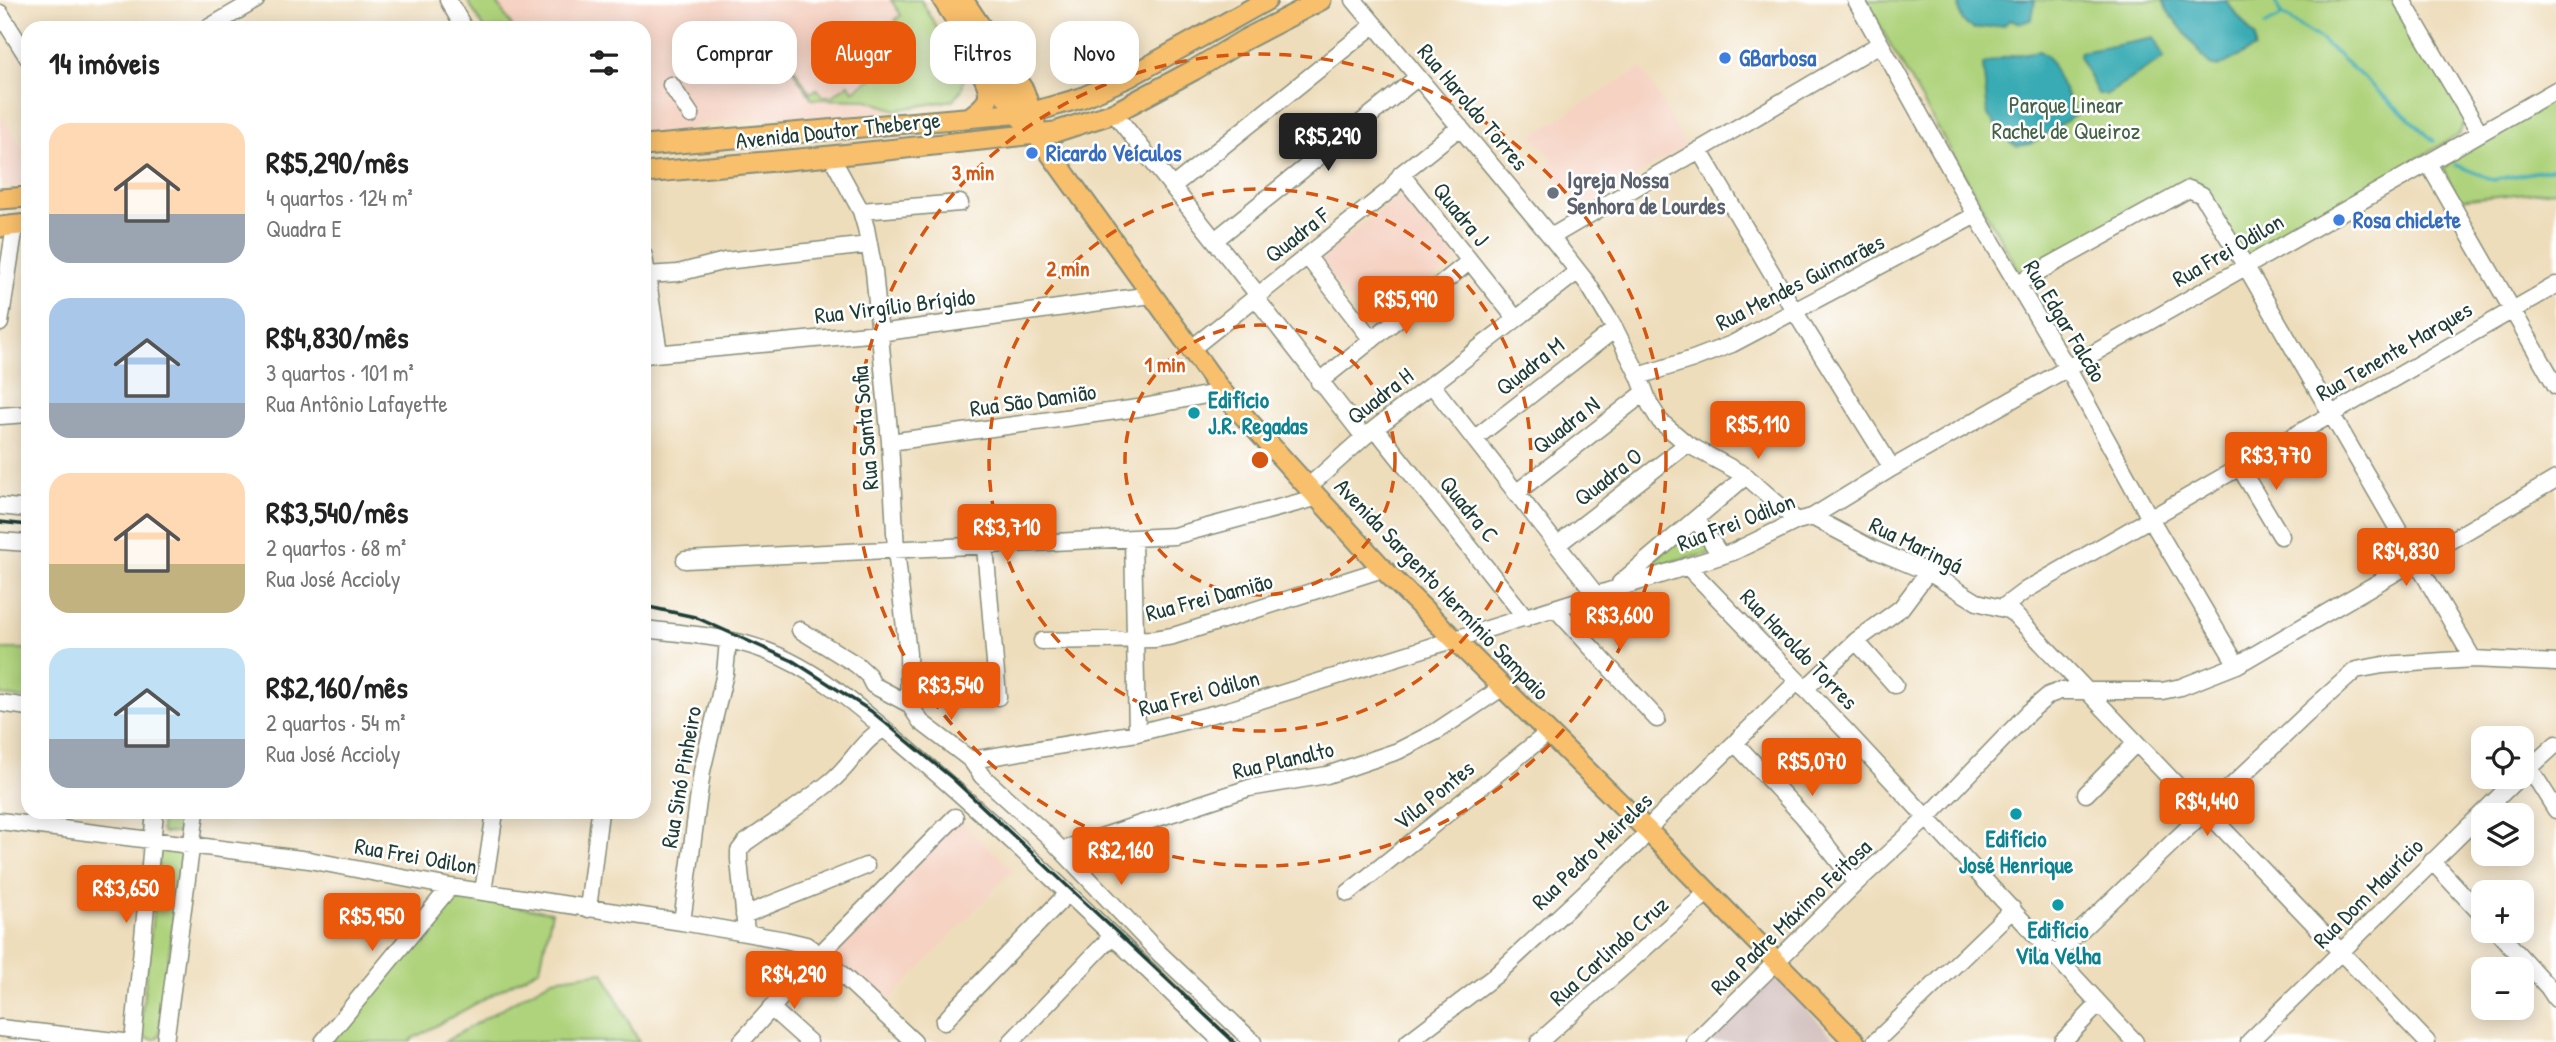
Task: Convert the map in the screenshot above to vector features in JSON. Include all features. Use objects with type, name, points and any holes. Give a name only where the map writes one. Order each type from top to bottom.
[{"type":"main road","name":"Avenida Sargento Hermínio Sampaio","points":[[943,0],[957,21]]},
{"type":"main road","name":"Avenida Sargento Hermínio Sampaio","points":[[963,0],[1024,91],[1026,113]]},
{"type":"main road","name":"Avenida Doutor Theberge","points":[[651,146],[1026,113],[1081,97],[1129,77],[1267,0]]},
{"type":"main road","name":"Avenida Doutor Theberge","points":[[651,172],[1037,135],[1060,130],[1114,113],[1321,0]]},
{"type":"main road","points":[[967,119],[981,110],[988,100],[990,93],[987,84]]},
{"type":"main road","name":"Avenida Sargento Hermínio Sampaio","points":[[1004,84],[1026,113],[1037,135],[1222,392],[1383,569],[1648,831],[1855,1042]]},
{"type":"main road","points":[[707,142],[714,155],[710,167]]},
{"type":"main road","points":[[0,200],[21,198]]},
{"type":"street","points":[[220,21],[256,0]]},
{"type":"street","points":[[447,0],[460,21]]},
{"type":"street","name":"Rua Haroldo Torres","points":[[1354,0],[1552,237],[1588,284],[1615,329],[1660,421],[1687,444],[1746,476],[1805,519]]},
{"type":"street","name":"Rua Edgar Falcão","points":[[1856,0],[1976,215],[2068,369],[2150,518],[2237,665]]},
{"type":"street","points":[[2402,0],[2480,133]]},
{"type":"street","points":[[0,13],[21,47]]},
{"type":"street","points":[[1173,186],[1374,25]]},
{"type":"street","points":[[1552,237],[1880,44]]},
{"type":"street","points":[[1215,240],[1418,77]]},
{"type":"street","points":[[671,85],[691,115]]},
{"type":"street","name":"Rua Frei Odilon","points":[[971,760],[1137,733],[1229,710],[1733,552],[1805,519],[2245,265],[2556,90]]},
{"type":"street","name":"Quadra C","points":[[1114,113],[1215,240],[1319,382],[1370,433],[1526,618]]},
{"type":"street","name":"Quadra F","points":[[1191,349],[1391,189],[1401,174],[1460,127]]},
{"type":"street","points":[[1699,150],[1892,468]]},
{"type":"street","name":"Rua Santa Sofia","points":[[831,156],[861,211],[869,245],[890,442],[896,550],[908,654],[909,704]]},
{"type":"street","points":[[2428,163],[2556,386]]},
{"type":"street","name":"Quadra J","points":[[1401,174],[1516,319]]},
{"type":"street","points":[[2016,284],[2189,189],[2202,195],[2473,659]]},
{"type":"street","points":[[861,211],[960,203]]},
{"type":"street","name":"Rua Mendes Guimarães","points":[[1639,376],[1732,344],[1976,215]]},
{"type":"street","points":[[0,323],[14,226]]},
{"type":"street","points":[[651,275],[678,273],[725,261],[869,245]]},
{"type":"street","points":[[1307,256],[1372,340]]},
{"type":"street","points":[[1319,382],[1470,261]]},
{"type":"street","points":[[1516,319],[1577,272]]},
{"type":"street","name":"Rua Tenente Marques","points":[[2002,608],[2026,590],[2556,285]]},
{"type":"street","name":"Rua Virgílio Brígido","points":[[652,354],[879,333],[1151,295]]},
{"type":"street","name":"Quadra H","points":[[1313,492],[1370,433],[1516,319]]},
{"type":"street","name":"Quadra M","points":[[1474,439],[1615,329]]},
{"type":"street","points":[[1432,385],[1597,596]]},
{"type":"street","name":"Rua São Damião","points":[[890,442],[1126,410],[1222,392]]},
{"type":"street","name":"Quadra N","points":[[1516,493],[1644,393]]},
{"type":"street","points":[[0,416],[21,414]]},
{"type":"street","name":"Quadra O","points":[[1558,545],[1687,444]]},
{"type":"street","points":[[2239,466],[2281,536]]},
{"type":"street","points":[[1612,589],[1698,520],[1746,476]]},
{"type":"street","name":"Rua Padre Máximo Feitosa","points":[[1696,1042],[1856,883],[1927,818],[2029,712],[2049,695],[2060,691],[2162,691],[2181,687],[2237,665],[2556,479]]},
{"type":"street","points":[[685,560],[1174,536],[1313,492]]},
{"type":"street","points":[[0,506],[21,508]]},
{"type":"street","name":"Rua Maringá","points":[[1805,519],[1928,572],[1977,602],[2002,608]]},
{"type":"street","points":[[1698,520],[1721,556]]},
{"type":"street","points":[[1133,539],[1137,733]]},
{"type":"street","points":[[0,541],[21,542]]},
{"type":"street","points":[[985,547],[998,697]]},
{"type":"street","name":"Rua Haroldo Torres","points":[[1687,566],[2014,909],[2135,1042]]},
{"type":"street","name":"Rua Frei Damião","points":[[1042,641],[1154,639],[1173,636],[1383,569]]},
{"type":"street","name":"Rua Pedro Meireles","points":[[1408,1042],[1496,975],[1648,831],[1735,743],[1801,685],[1901,608],[1928,572]]},
{"type":"street","points":[[2002,608],[2014,614],[2187,796],[2207,811],[2427,1042]]},
{"type":"street","points":[[1556,609],[1657,719]]},
{"type":"street","points":[[651,630],[728,641],[764,650],[850,699],[876,727],[969,801],[1222,1042]]},
{"type":"street","points":[[800,630],[857,665],[868,675],[873,685],[909,704],[921,722],[971,760],[982,776],[1061,850],[1160,954],[1253,1042]]},
{"type":"street","name":"Rua Sinó Pinheiro","points":[[682,922],[702,771],[724,673],[728,641]]},
{"type":"street","points":[[1856,641],[1895,685]]},
{"type":"street","points":[[2055,955],[2347,676],[2365,667],[2473,659],[2556,663]]},
{"type":"street","name":"Rua Planalto","points":[[1061,850],[1249,788],[1327,775],[1398,751],[1437,731],[1503,688]]},
{"type":"street","points":[[0,703],[21,706]]},
{"type":"street","points":[[746,932],[739,851],[745,843],[831,782],[876,727]]},
{"type":"street","name":"Vila Pontes","points":[[1348,893],[1548,733]]},
{"type":"street","points":[[1735,743],[1803,816],[1856,883]]},
{"type":"street","points":[[2086,794],[2136,743]]},
{"type":"street","name":"Rua Dom Maurício","points":[[2534,763],[2556,744]]},
{"type":"street","points":[[2534,785],[2556,810]]},
{"type":"street","name":"Rua Dom Maurício","points":[[2249,1042],[2506,789]]},
{"type":"street","points":[[741,1042],[819,955],[955,817]]},
{"type":"street","points":[[133,1042],[154,819]]},
{"type":"street","points":[[165,1042],[194,819]]},
{"type":"street","points":[[483,892],[494,819]]},
{"type":"street","points":[[588,909],[599,819]]},
{"type":"street","name":"Rua Frei Odilon","points":[[0,821],[309,860],[450,887],[746,932],[806,945],[914,1042]]},
{"type":"street","points":[[2432,861],[2471,903]]},
{"type":"street","points":[[744,915],[866,866]]},
{"type":"street","points":[[323,1042],[450,887]]},
{"type":"street","name":"Rua Carlindo Cruz","points":[[1539,1042],[1708,892]]},
{"type":"street","points":[[944,1022],[1067,894]]},
{"type":"street","points":[[1875,1042],[2014,909]]},
{"type":"street","points":[[1012,1042],[1112,936]]},
{"type":"street","points":[[2508,943],[2556,999]]},
{"type":"street","points":[[2062,1042],[2099,1004]]},
{"type":"street","points":[[771,1008],[809,1042]]},
{"type":"street","points":[[0,1028],[124,1042]]},
{"type":"shaded area","points":[[467,0],[921,0],[933,21],[930,21],[930,84],[963,86],[953,100],[896,110],[806,120],[784,116],[704,124],[680,131],[651,133],[651,21],[480,21]]},
{"type":"shaded area","points":[[1642,67],[1685,146],[1582,209],[1548,166],[1553,160],[1532,136]]},
{"type":"shaded area","points":[[0,113],[21,145],[21,186],[0,187]]},
{"type":"shaded area","points":[[1399,196],[1408,198],[1457,258],[1371,329],[1318,260]]},
{"type":"shaded area","points":[[957,819],[1013,870],[883,1007],[833,958],[834,952]]},
{"type":"shaded area","points":[[1768,978],[1779,980],[1838,1042],[1704,1042]]},
{"type":"green space","points":[[467,0],[495,0],[508,21],[480,21]]},
{"type":"green space","points":[[891,0],[921,0],[933,21],[930,21],[930,84],[963,84],[953,100],[896,110],[867,100],[812,99],[797,73],[810,93],[817,89],[823,96],[832,96],[849,84],[853,91],[863,84],[916,84],[916,21],[896,21],[901,15]]},
{"type":"green space","name":"Parque Linear Rachel de Queiroz","points":[[1865,0],[2398,0],[2466,119],[2459,134],[2246,261],[2185,185],[2021,275]]},
{"type":"green space","points":[[2556,97],[2556,190],[2459,200],[2443,169],[2468,147]]},
{"type":"green space","points":[[1695,526],[1714,553],[1676,560],[1632,578]]},
{"type":"green space","points":[[0,649],[21,649],[21,698],[0,695]]},
{"type":"green space","points":[[162,819],[187,819],[184,833],[163,833]]},
{"type":"green space","points":[[160,848],[182,853],[159,1036],[154,1040],[140,1033]]},
{"type":"green space","points":[[452,897],[552,912],[540,968],[412,1039],[411,1042],[330,1042],[444,903]]},
{"type":"green space","points":[[603,972],[639,1042],[444,1042],[553,979]]},
{"type":"water","points":[[1960,0],[2035,0],[2032,19],[2022,23],[2010,20],[2004,25],[1974,29],[1961,18]]},
{"type":"water","points":[[2163,0],[2225,0],[2255,37],[2255,48],[2218,67],[2210,65],[2167,10]]},
{"type":"water","points":[[2154,38],[2164,58],[2106,95],[2098,94],[2079,56],[2081,52]]},
{"type":"water","points":[[2039,51],[2048,56],[2076,115],[2030,144],[2018,146],[2009,142],[1988,115],[1983,65]]},
{"type":"waterway","points":[[2274,0],[2283,15],[2320,39],[2434,141]]},
{"type":"waterway","points":[[2265,25],[2283,15]]},
{"type":"waterway","points":[[2456,165],[2493,180],[2556,168]]},
{"type":"railway","points":[[0,522],[21,524]]},
{"type":"railway","points":[[651,608],[695,617],[793,661],[871,711],[952,778],[1234,1042]]},
{"type":"place","name":"GBarbosa","points":[[1725,58]]},
{"type":"place","name":"Ricardo Veículos","points":[[1032,153]]},
{"type":"place","name":"Igreja Nossa Senhora de Lourdes","points":[[1553,193]]},
{"type":"place","name":"Rosa chiclete","points":[[2339,220]]},
{"type":"place","name":"Edifício J.R. Regadas","points":[[1194,413]]},
{"type":"place","name":"Edifício José Henrique","points":[[2016,814]]},
{"type":"place","name":"Edifício Vila Velha","points":[[2058,905]]}]
